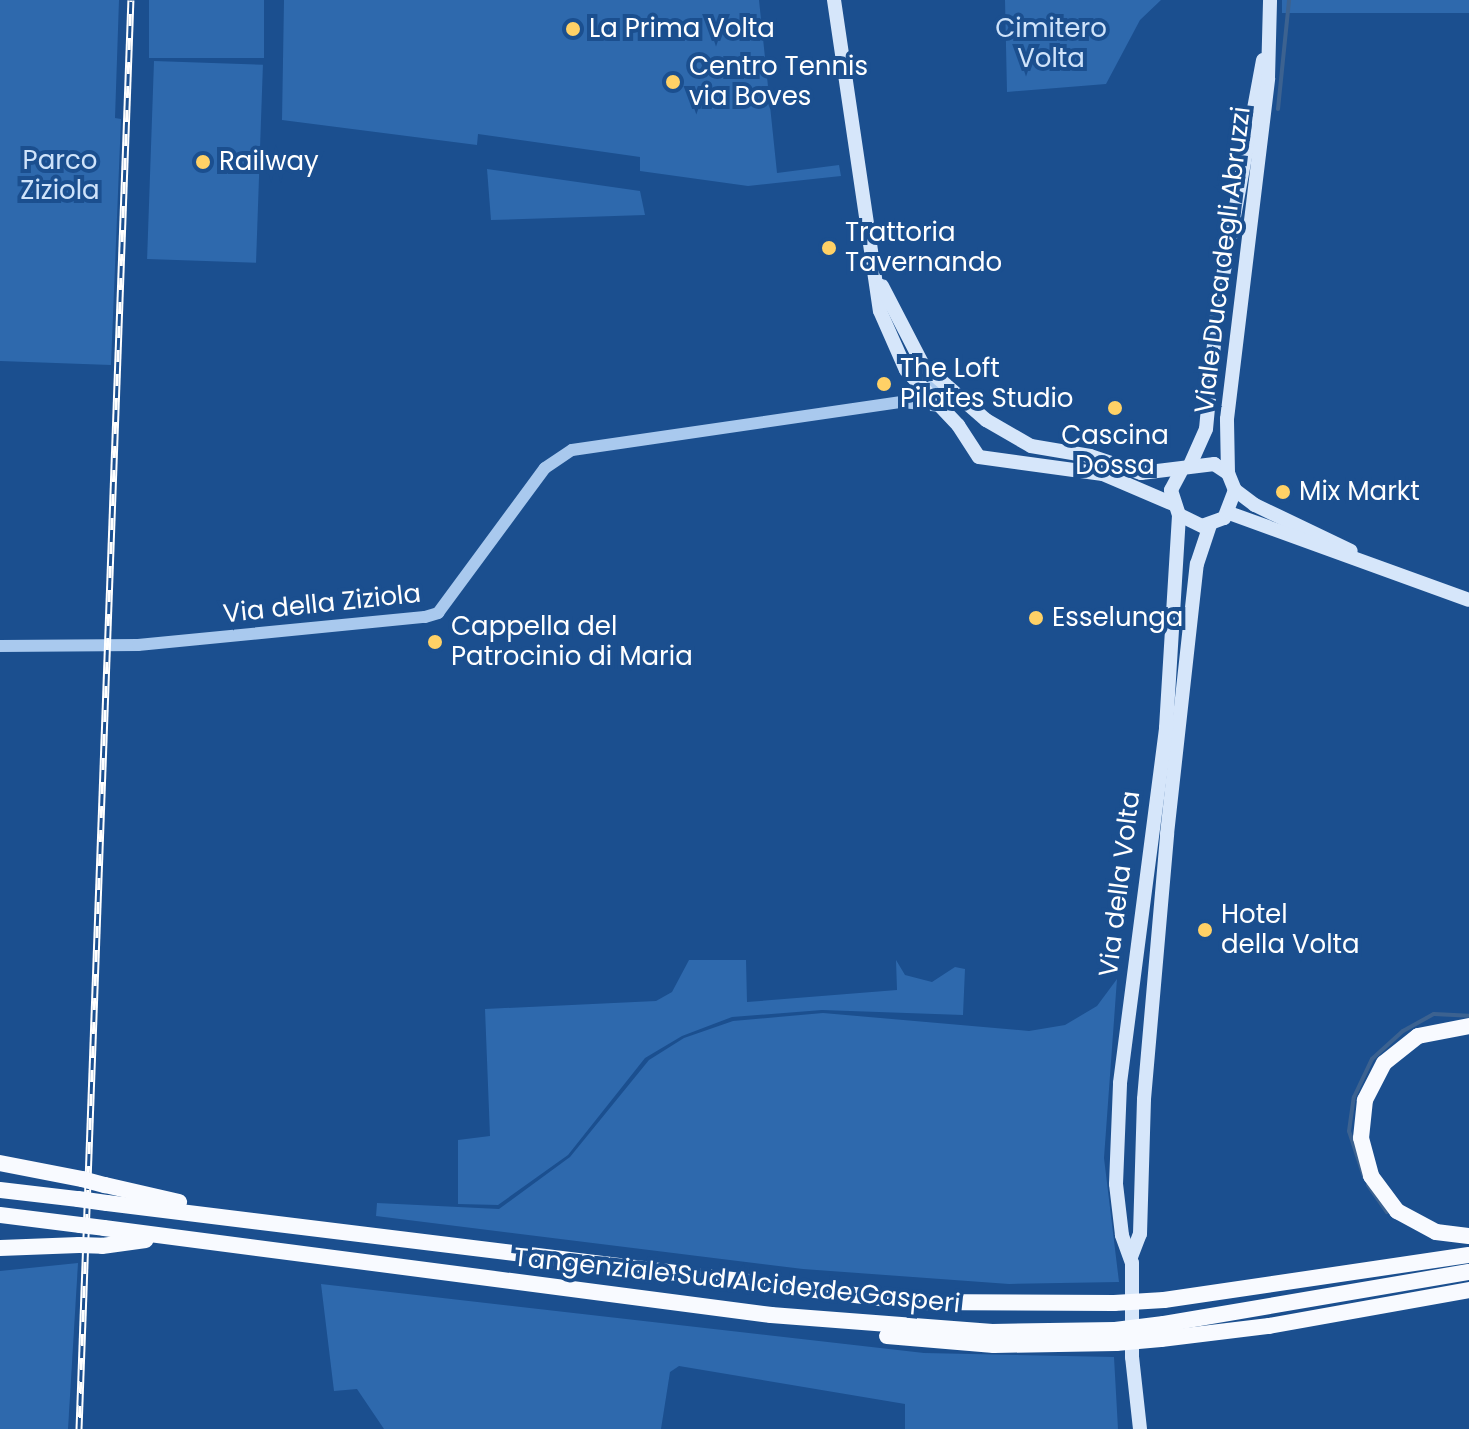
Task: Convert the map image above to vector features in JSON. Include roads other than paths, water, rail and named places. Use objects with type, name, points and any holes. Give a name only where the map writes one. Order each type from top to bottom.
[{"type":"highway","points":[[1469,1026],[1418,1036],[1384,1063],[1365,1100],[1361,1138],[1371,1176],[1397,1211],[1436,1232],[1469,1236]]},
{"type":"highway","points":[[0,1163],[82,1179],[234,1217]]},
{"type":"highway","name":"Tangenziale Sud Alcide de Gasperi","points":[[0,1190],[897,1300],[987,1306],[1164,1300],[1469,1255]]},
{"type":"highway","name":"Tangenziale Sud Alcide de Gasperi","points":[[0,1215],[300,1257],[910,1328],[1116,1337],[1163,1332],[1469,1272]]},
{"type":"highway","points":[[0,1248],[102,1246],[167,1237]]},
{"type":"highway","points":[[1339,1275],[1358,1264],[1469,1244]]},
{"type":"highway","points":[[1163,1332],[1269,1326],[1469,1290]]},
{"type":"main road","points":[[834,0],[876,273],[887,333],[923,389],[979,457],[1103,474],[1176,510],[1194,524],[1210,525],[1229,513],[1235,490],[1228,473],[1214,464],[1141,473],[1081,454],[1031,446],[986,420],[963,402],[915,353],[876,273]]},
{"type":"main road","name":"Viale Duca degli Abruzzi","points":[[1228,473],[1227,419],[1268,78],[1266,52],[1270,0]]},
{"type":"main road","name":"Viale Duca degli Abruzzi","points":[[1186,468],[1206,429],[1218,303],[1251,107],[1266,52]]},
{"type":"main road","points":[[967,441],[974,424],[986,420]]},
{"type":"main road","points":[[994,457],[1006,443],[1004,431]]},
{"type":"main road","name":"Via della Volta","points":[[1140,1429],[1131,1257],[1122,1235],[1116,1184],[1120,1083],[1166,728],[1176,510],[1173,483],[1186,468]]},
{"type":"main road","points":[[1235,490],[1377,567]]},
{"type":"main road","points":[[1229,513],[1469,600]]},
{"type":"main road","name":"Via della Volta","points":[[1131,1257],[1140,1234],[1146,1070],[1167,834],[1197,564],[1210,525]]},
{"type":"street","points":[[902,402],[923,389],[935,388],[951,402],[963,402]]},
{"type":"street","points":[[902,402],[939,406]]},
{"type":"street","name":"Via della Ziziola","points":[[0,646],[138,645],[425,617],[438,613],[545,468],[572,450],[902,402]]},
{"type":"waterway","points":[[1278,109],[1289,0]]},
{"type":"waterway","points":[[1364,1177],[1349,1131],[1354,1097],[1372,1059],[1403,1031],[1434,1014],[1469,1016]]},
{"type":"waterway","points":[[1368,1185],[1387,1212]]},
{"type":"railway","points":[[79,1429],[131,0]]},
{"type":"place","name":"La Prima Volta","points":[[573,29]]},
{"type":"place","name":"Centro Tennis via Boves","points":[[673,82]]},
{"type":"place","name":"Railway","points":[[203,162]]},
{"type":"place","name":"Trattoria Tavernando","points":[[829,248]]},
{"type":"place","name":"The Loft Pilates Studio","points":[[884,384]]},
{"type":"place","name":"Cascina Dossa","points":[[1115,408]]},
{"type":"place","name":"Mix Markt","points":[[1283,492]]},
{"type":"place","name":"Esselunga","points":[[1036,618]]},
{"type":"place","name":"Cappella del Patrocinio di Maria","points":[[435,642]]},
{"type":"place","name":"Hotel della Volta","points":[[1205,930]]},
{"type":"park label","name":"Cimitero Volta","points":[[1051,44]]},
{"type":"park label","name":"Parco Ziziola","points":[[60,176]]}]
